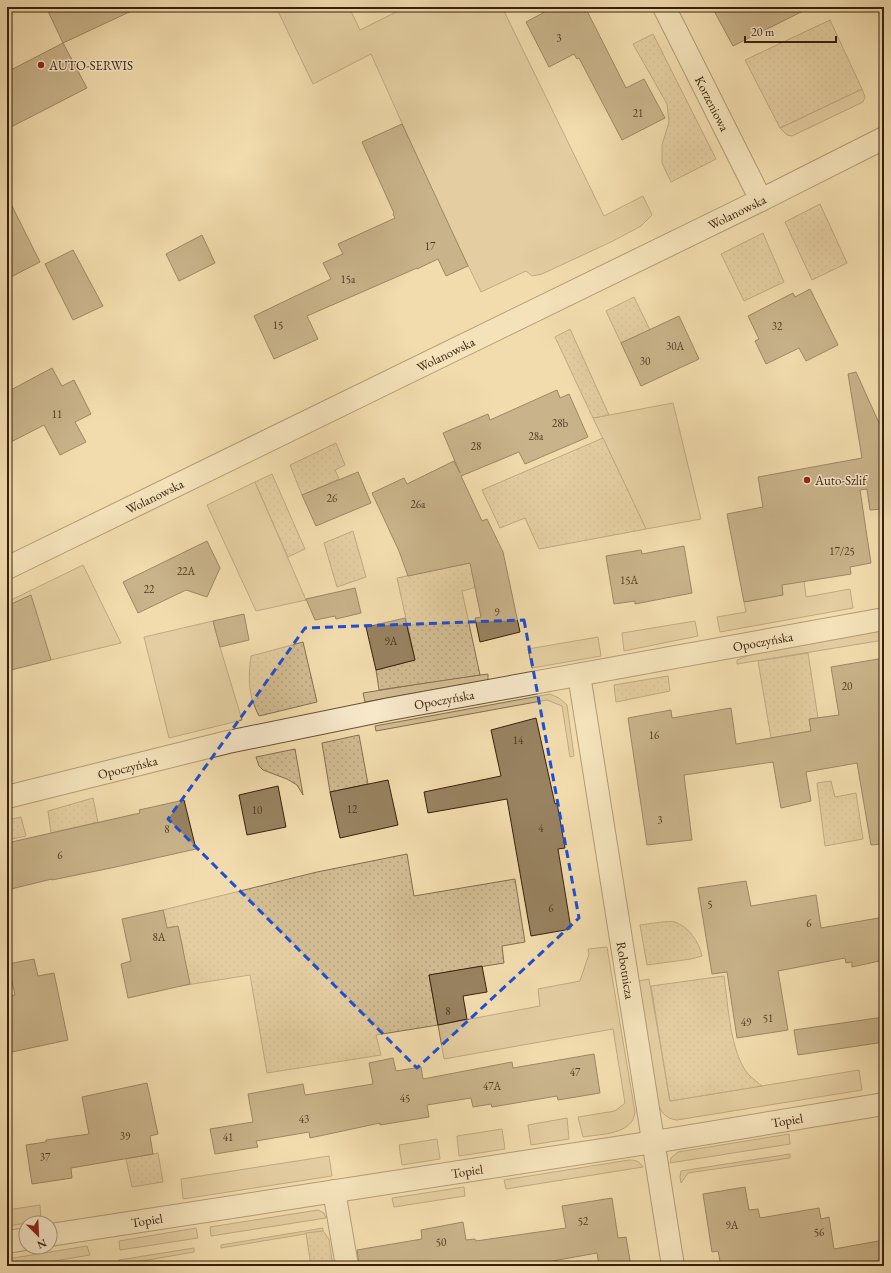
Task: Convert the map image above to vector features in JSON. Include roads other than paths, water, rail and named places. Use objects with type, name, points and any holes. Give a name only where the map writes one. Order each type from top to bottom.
[{"type":"street","name":"Korzeniowa","points":[[664,7],[761,200]]},
{"type":"street","name":"Wolanowska","points":[[7,568],[761,200],[884,138]]},
{"type":"street","name":"Opoczyńska","points":[[7,797],[251,738],[390,709],[884,619]]},
{"type":"street","name":"Robotnicza","points":[[579,675],[673,1266]]},
{"type":"street","name":"Topiel","points":[[58,1234],[654,1142],[884,1104]]},
{"type":"street","points":[[334,1191],[347,1266]]},
{"type":"street","points":[[7,1242],[18,1240]]},
{"type":"place","name":"AUTO-SERWIS","points":[[41,65]]},
{"type":"place","name":"Auto-Szlif","points":[[807,480]]}]
